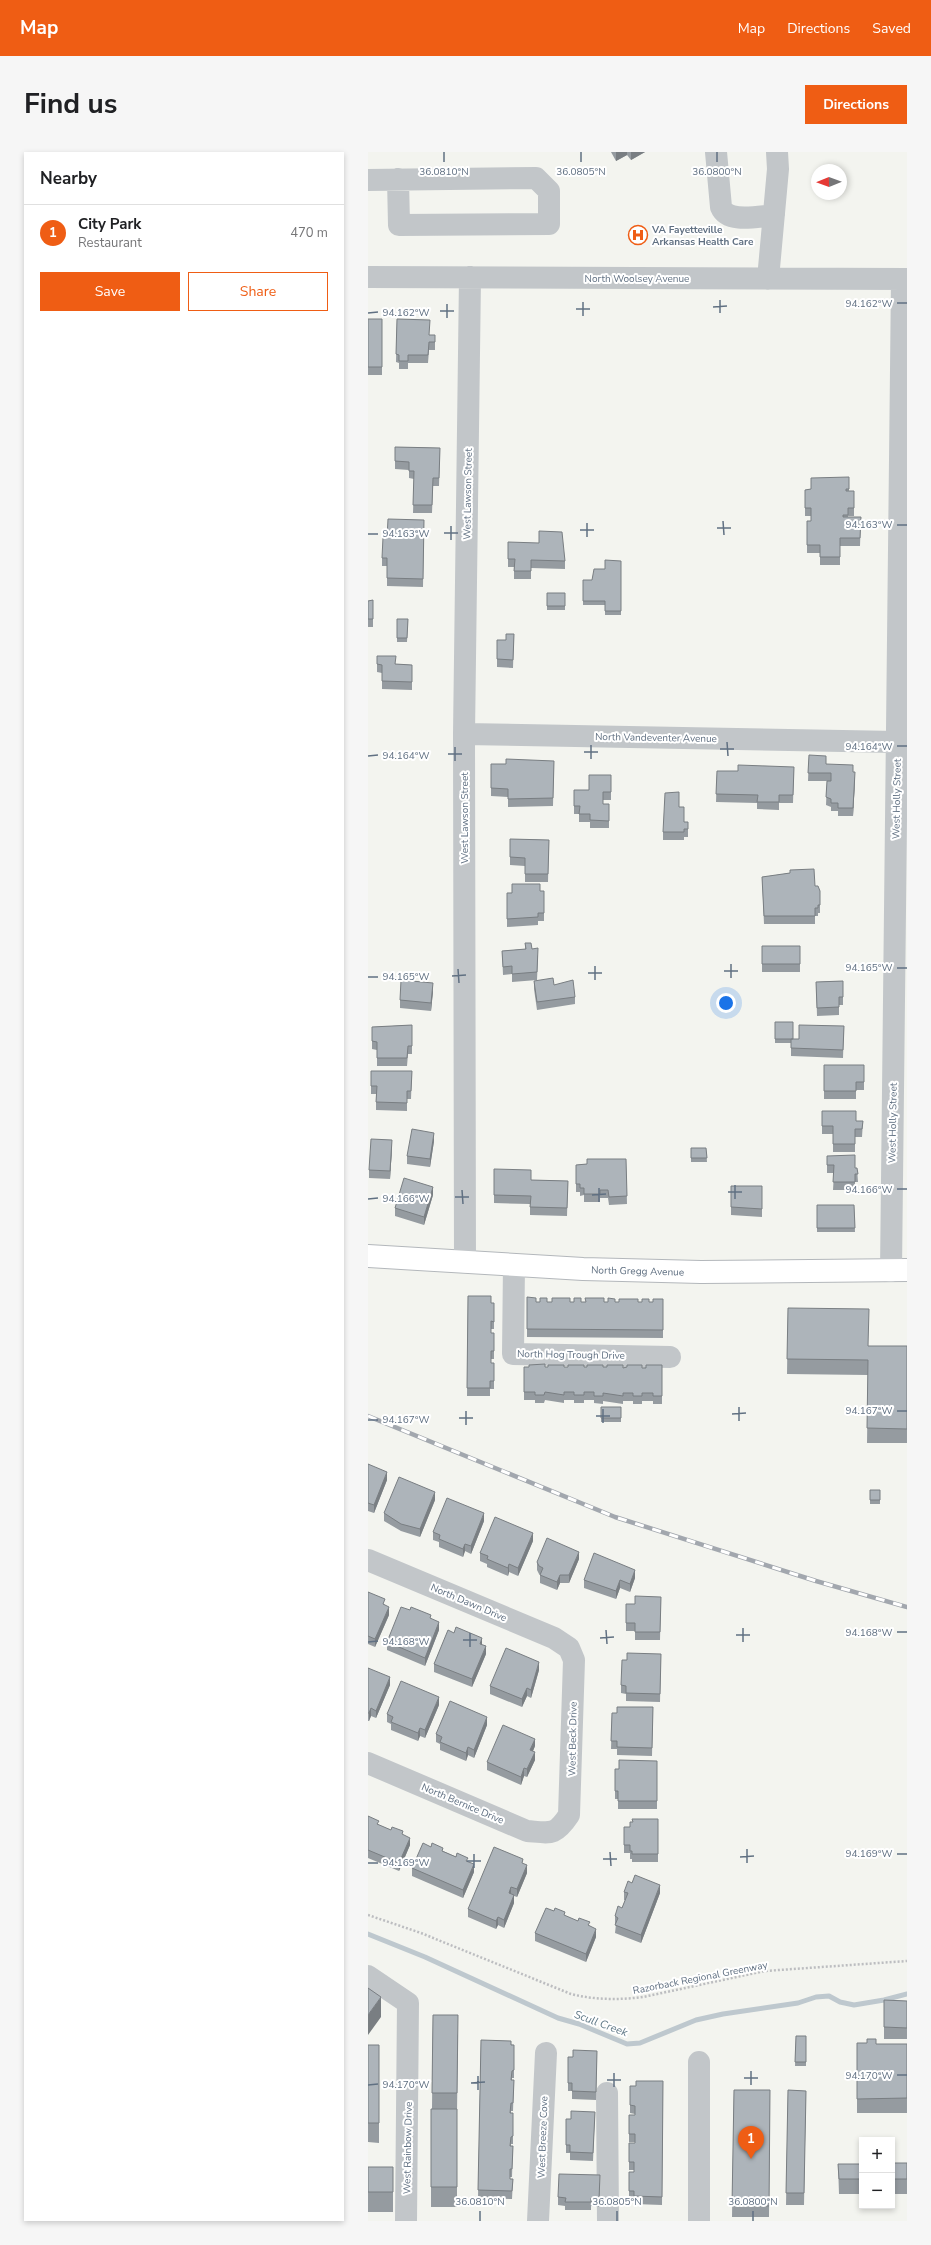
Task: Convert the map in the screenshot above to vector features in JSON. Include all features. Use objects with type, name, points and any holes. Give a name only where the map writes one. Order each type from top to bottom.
[{"type":"main road","name":"North Gregg Avenue","points":[[368,1256],[514,1265],[701,1272],[899,1270]]},
{"type":"street","points":[[716,152],[721,207],[724,213],[730,217],[774,215]]},
{"type":"street","points":[[768,279],[778,170],[777,152]]},
{"type":"street","points":[[368,180],[398,179],[536,178],[548,191],[549,224],[399,225],[398,179]]},
{"type":"street","name":"North Woolsey Avenue","points":[[368,276],[904,279]]},
{"type":"street","name":"West Lawson Street","points":[[466,1262],[464,734],[470,277]]},
{"type":"street","name":"West Holly Street","points":[[899,1270],[901,853],[896,742],[902,620],[904,279]]},
{"type":"street","name":"North Vandeventer Avenue","points":[[464,734],[896,742]]},
{"type":"street","name":"North Hog Trough Drive","points":[[514,1265],[513,1354],[670,1356]]},
{"type":"street","name":"North Dawn Drive","points":[[368,1560],[554,1638],[568,1648]]},
{"type":"street","name":"West Beck Drive","points":[[560,1829],[569,1815],[571,1794],[574,1660],[568,1648]]},
{"type":"street","name":"North Bernice Drive","points":[[368,1763],[527,1831],[548,1833],[560,1829]]},
{"type":"street","name":"West Rainbow Drive","points":[[368,1976],[408,2003],[406,2221]]},
{"type":"street","name":"West Breeze Cove","points":[[538,2221],[546,2053]]},
{"type":"street","points":[[699,2062],[699,2221]]},
{"type":"street","points":[[607,2092],[608,2221]]},
{"type":"path","name":"Razorback Regional Greenway","points":[[368,1915],[421,1933],[571,1994],[591,1998],[623,1999],[643,1997],[765,1971],[907,1961]]},
{"type":"building","points":[[368,319],[382,319],[382,367],[368,367]]},
{"type":"building","points":[[397,319],[430,320],[429,335],[435,335],[435,342],[429,342],[428,355],[408,355],[408,361],[399,361],[399,355],[396,354]]},
{"type":"building","points":[[395,447],[440,448],[439,478],[433,478],[432,505],[413,505],[414,471],[409,471],[409,462],[395,461]]},
{"type":"building","points":[[849,477],[849,489],[846,489],[846,491],[854,491],[854,508],[848,508],[848,515],[843,515],[843,517],[861,517],[860,538],[840,538],[840,557],[820,557],[820,545],[807,545],[807,521],[811,521],[811,508],[805,508],[805,490],[811,489],[811,478]]},
{"type":"building","points":[[388,519],[424,520],[423,579],[387,578],[387,558],[382,558],[383,537],[387,538]]},
{"type":"building","points":[[539,531],[562,532],[565,561],[531,560],[531,571],[514,571],[515,559],[508,559],[508,542],[539,543]]},
{"type":"building","points":[[605,560],[621,561],[621,611],[605,611],[605,601],[583,601],[583,580],[592,580],[594,569],[605,569]]},
{"type":"building","points":[[547,593],[565,593],[565,606],[547,606]]},
{"type":"building","points":[[373,600],[373,619],[368,619],[368,601]]},
{"type":"building","points":[[397,619],[408,619],[407,638],[397,638]]},
{"type":"building","points":[[506,634],[514,634],[513,660],[497,659],[497,640],[506,640]]},
{"type":"building","points":[[377,656],[396,656],[395,664],[412,665],[412,682],[382,681],[382,665],[377,664]]},
{"type":"building","points":[[809,755],[826,756],[826,764],[853,765],[853,772],[855,772],[853,808],[838,808],[838,803],[831,803],[831,799],[826,797],[827,781],[831,781],[831,773],[808,773]]},
{"type":"building","points":[[506,759],[554,761],[553,798],[508,799],[508,789],[491,788],[491,764],[506,764]]},
{"type":"building","points":[[738,765],[794,767],[793,795],[779,795],[779,802],[757,802],[758,795],[716,794],[717,771],[738,771]]},
{"type":"building","points":[[589,775],[611,775],[611,792],[603,792],[603,804],[609,804],[609,821],[590,820],[590,814],[579,814],[580,806],[574,806],[574,790],[589,790]]},
{"type":"building","points":[[679,792],[679,807],[684,807],[684,822],[688,822],[688,829],[684,829],[684,832],[663,832],[665,793]]},
{"type":"building","points":[[510,839],[549,840],[548,874],[525,874],[525,858],[510,857]]},
{"type":"building","points":[[814,869],[815,886],[818,886],[820,891],[820,905],[818,905],[818,908],[815,908],[815,916],[764,916],[762,877],[790,873],[790,870]]},
{"type":"building","points":[[512,884],[540,884],[540,891],[544,891],[544,913],[538,913],[538,917],[507,919],[507,893],[512,893]]},
{"type":"building","points":[[525,943],[531,943],[532,949],[538,948],[537,972],[512,974],[512,966],[503,967],[502,951],[526,949]]},
{"type":"building","points":[[762,946],[800,946],[800,964],[762,964]]},
{"type":"building","points":[[553,978],[554,985],[573,980],[575,997],[537,1002],[534,981]]},
{"type":"building","points":[[401,980],[433,983],[431,1003],[400,1000]]},
{"type":"building","points":[[843,981],[843,997],[839,997],[839,1007],[817,1008],[816,982]]},
{"type":"building","points":[[775,1022],[793,1022],[793,1039],[775,1039]]},
{"type":"building","points":[[412,1025],[412,1046],[408,1046],[407,1058],[377,1058],[377,1042],[372,1041],[372,1027]]},
{"type":"building","points":[[799,1025],[844,1026],[843,1050],[791,1048],[791,1039],[799,1039]]},
{"type":"building","points":[[824,1065],[864,1065],[864,1082],[856,1082],[856,1091],[824,1091]]},
{"type":"building","points":[[371,1071],[412,1071],[411,1091],[407,1091],[407,1103],[376,1102],[377,1086],[371,1086]]},
{"type":"building","points":[[822,1111],[856,1111],[856,1121],[863,1121],[862,1129],[855,1129],[855,1144],[833,1144],[833,1126],[822,1126]]},
{"type":"building","points":[[412,1129],[434,1133],[430,1159],[407,1156]]},
{"type":"building","points":[[371,1139],[392,1140],[390,1171],[369,1170]]},
{"type":"building","points":[[691,1148],[706,1148],[707,1158],[691,1158]]},
{"type":"building","points":[[855,1155],[855,1168],[857,1168],[858,1174],[855,1174],[855,1182],[833,1182],[834,1165],[827,1165],[827,1156]]},
{"type":"building","points":[[587,1159],[626,1159],[627,1196],[609,1197],[608,1190],[600,1190],[600,1194],[584,1194],[584,1188],[580,1188],[580,1184],[576,1184],[576,1165],[587,1164]]},
{"type":"building","points":[[494,1169],[531,1170],[531,1180],[568,1181],[567,1208],[530,1207],[531,1196],[494,1195]]},
{"type":"building","points":[[404,1178],[433,1187],[424,1217],[395,1208]]},
{"type":"building","points":[[731,1186],[762,1186],[762,1209],[731,1207]]},
{"type":"building","points":[[817,1205],[854,1205],[855,1228],[817,1228]]},
{"type":"building","points":[[468,1296],[491,1296],[491,1303],[494,1303],[494,1322],[491,1321],[491,1333],[494,1333],[494,1351],[491,1351],[491,1363],[494,1363],[494,1381],[490,1381],[490,1388],[467,1388]]},
{"type":"building","points":[[527,1297],[536,1298],[536,1302],[540,1302],[540,1298],[547,1298],[547,1302],[552,1302],[552,1298],[570,1298],[570,1302],[574,1302],[574,1298],[581,1298],[581,1302],[586,1302],[585,1298],[604,1298],[604,1302],[608,1302],[608,1298],[615,1299],[615,1302],[619,1302],[619,1299],[638,1299],[638,1302],[642,1302],[642,1299],[649,1299],[649,1302],[653,1302],[653,1299],[663,1299],[663,1330],[527,1329]]},
{"type":"building","points":[[788,1308],[869,1309],[868,1346],[907,1346],[907,1429],[867,1428],[868,1360],[787,1359]]},
{"type":"building","points":[[545,1364],[545,1367],[548,1367],[548,1365],[564,1365],[564,1367],[568,1367],[568,1365],[584,1365],[584,1367],[587,1367],[587,1365],[603,1365],[603,1367],[607,1367],[607,1365],[623,1365],[623,1368],[627,1367],[627,1365],[642,1365],[642,1368],[646,1368],[646,1365],[662,1365],[662,1396],[653,1396],[653,1393],[642,1393],[642,1396],[633,1396],[633,1393],[623,1393],[623,1396],[603,1393],[603,1396],[594,1396],[594,1392],[584,1392],[584,1395],[574,1395],[574,1392],[564,1392],[564,1395],[545,1392],[544,1395],[535,1395],[535,1392],[524,1392],[524,1367],[529,1367],[529,1365]]},
{"type":"building","points":[[601,1407],[621,1407],[621,1418],[601,1418]]},
{"type":"building","points":[[368,1464],[387,1472],[374,1505],[368,1503]]},
{"type":"building","points":[[399,1477],[435,1492],[420,1529],[401,1524],[384,1513]]},
{"type":"building","points":[[870,1490],[880,1490],[880,1500],[870,1500]]},
{"type":"building","points":[[447,1498],[484,1513],[471,1546],[465,1544],[463,1549],[439,1539],[440,1535],[433,1532]]},
{"type":"building","points":[[495,1517],[533,1533],[518,1568],[509,1564],[508,1568],[487,1559],[488,1556],[480,1553]]},
{"type":"building","points":[[547,1538],[579,1552],[569,1575],[560,1575],[557,1582],[540,1575],[543,1568],[539,1566],[537,1562]]},
{"type":"building","points":[[594,1553],[635,1570],[630,1584],[620,1580],[616,1591],[584,1580]]},
{"type":"building","points":[[368,1592],[385,1599],[383,1604],[389,1607],[375,1639],[368,1636]]},
{"type":"building","points":[[635,1596],[661,1597],[660,1632],[635,1632],[635,1623],[626,1623],[626,1604],[635,1604]]},
{"type":"building","points":[[401,1607],[410,1610],[411,1607],[431,1615],[430,1618],[439,1622],[425,1658],[387,1642]]},
{"type":"building","points":[[456,1627],[482,1638],[480,1644],[486,1646],[472,1679],[434,1664],[448,1630],[454,1633]]},
{"type":"building","points":[[506,1648],[539,1662],[531,1690],[527,1688],[522,1699],[490,1686]]},
{"type":"building","points":[[627,1653],[661,1654],[660,1694],[626,1693],[626,1686],[621,1685],[622,1660],[627,1660]]},
{"type":"building","points":[[368,1668],[390,1677],[376,1711],[371,1708],[369,1713],[368,1713]]},
{"type":"building","points":[[401,1681],[439,1697],[425,1730],[420,1728],[418,1733],[391,1722],[393,1717],[387,1714]]},
{"type":"building","points":[[450,1701],[487,1717],[474,1750],[468,1747],[466,1753],[440,1742],[442,1737],[436,1734]]},
{"type":"building","points":[[617,1707],[653,1707],[652,1748],[617,1747],[617,1741],[611,1741],[612,1713],[617,1713]]},
{"type":"building","points":[[503,1725],[535,1739],[530,1750],[535,1752],[527,1769],[524,1768],[521,1777],[487,1762]]},
{"type":"building","points":[[619,1760],[657,1761],[657,1801],[618,1801],[618,1791],[615,1791],[615,1769],[619,1769]]},
{"type":"building","points":[[368,1816],[379,1821],[377,1824],[391,1830],[392,1827],[403,1831],[402,1834],[410,1838],[399,1863],[368,1850]]},
{"type":"building","points":[[632,1819],[658,1819],[658,1854],[632,1854],[632,1851],[630,1851],[630,1845],[624,1845],[624,1827],[630,1827],[630,1822],[633,1822]]},
{"type":"building","points":[[423,1843],[431,1847],[432,1843],[443,1848],[442,1851],[456,1857],[457,1853],[468,1858],[466,1861],[474,1864],[463,1890],[412,1868]]},
{"type":"building","points":[[494,1847],[523,1859],[522,1863],[527,1865],[517,1889],[511,1887],[509,1893],[514,1895],[504,1920],[498,1917],[496,1921],[468,1909]]},
{"type":"building","points":[[635,1875],[660,1885],[641,1935],[615,1925],[618,1918],[615,1916],[618,1906],[622,1908],[628,1893],[624,1892],[628,1881],[632,1883]]},
{"type":"building","points":[[546,1908],[554,1911],[555,1908],[565,1912],[564,1915],[578,1921],[579,1918],[590,1922],[588,1925],[596,1929],[586,1954],[535,1933]]},
{"type":"building","points":[[368,1988],[381,1997],[368,2015]]},
{"type":"building","points":[[884,2000],[907,2001],[907,2028],[884,2027]]},
{"type":"building","points":[[433,2015],[458,2015],[457,2093],[432,2093]]},
{"type":"building","points":[[796,2036],[806,2036],[806,2062],[795,2062]]},
{"type":"building","points":[[867,2039],[876,2039],[876,2044],[907,2044],[907,2098],[857,2099],[857,2043],[867,2043]]},
{"type":"building","points":[[481,2040],[511,2041],[511,2045],[514,2045],[514,2070],[512,2071],[511,2080],[514,2080],[513,2103],[511,2103],[510,2113],[513,2113],[513,2136],[511,2137],[510,2146],[513,2146],[512,2169],[510,2169],[510,2179],[513,2179],[512,2191],[478,2190]]},
{"type":"building","points":[[368,2045],[379,2045],[379,2123],[368,2123]]},
{"type":"building","points":[[573,2050],[597,2051],[596,2092],[572,2091],[572,2083],[568,2083],[568,2057],[573,2057]]},
{"type":"building","points":[[636,2081],[663,2081],[662,2197],[634,2196],[634,2191],[629,2191],[629,2172],[634,2172],[634,2162],[629,2162],[629,2143],[635,2143],[635,2134],[629,2134],[629,2115],[635,2115],[635,2106],[630,2105],[630,2086],[636,2086]]},
{"type":"building","points":[[734,2090],[770,2090],[769,2206],[732,2205]]},
{"type":"building","points":[[788,2090],[806,2091],[804,2193],[786,2193]]},
{"type":"building","points":[[431,2109],[457,2109],[457,2187],[431,2187]]},
{"type":"building","points":[[571,2111],[595,2112],[593,2153],[570,2152],[570,2145],[566,2145],[566,2119],[571,2119]]},
{"type":"building","points":[[895,2163],[907,2163],[907,2179],[895,2179]]},
{"type":"building","points":[[838,2164],[859,2164],[859,2179],[839,2179]]},
{"type":"building","points":[[368,2167],[393,2167],[393,2192],[368,2192]]},
{"type":"building","points":[[559,2174],[600,2175],[599,2199],[591,2198],[591,2202],[565,2202],[566,2198],[558,2197]]},
{"type":"waterway","name":"Scull Creek","points":[[368,1934],[425,1957],[558,2018],[579,2024],[627,2044],[640,2043],[696,2020],[723,2014],[798,2003],[816,1997],[829,1996],[840,2002],[854,2005],[884,2000],[907,1994]]},
{"type":"railway","points":[[368,1416],[615,1517],[816,1581],[907,1607]]},
{"type":"place","name":"VA Fayetteville Arkansas Health Care","points":[[638,235]]},
{"type":"place","name":"City Park","points":[[751,2159]]}]
